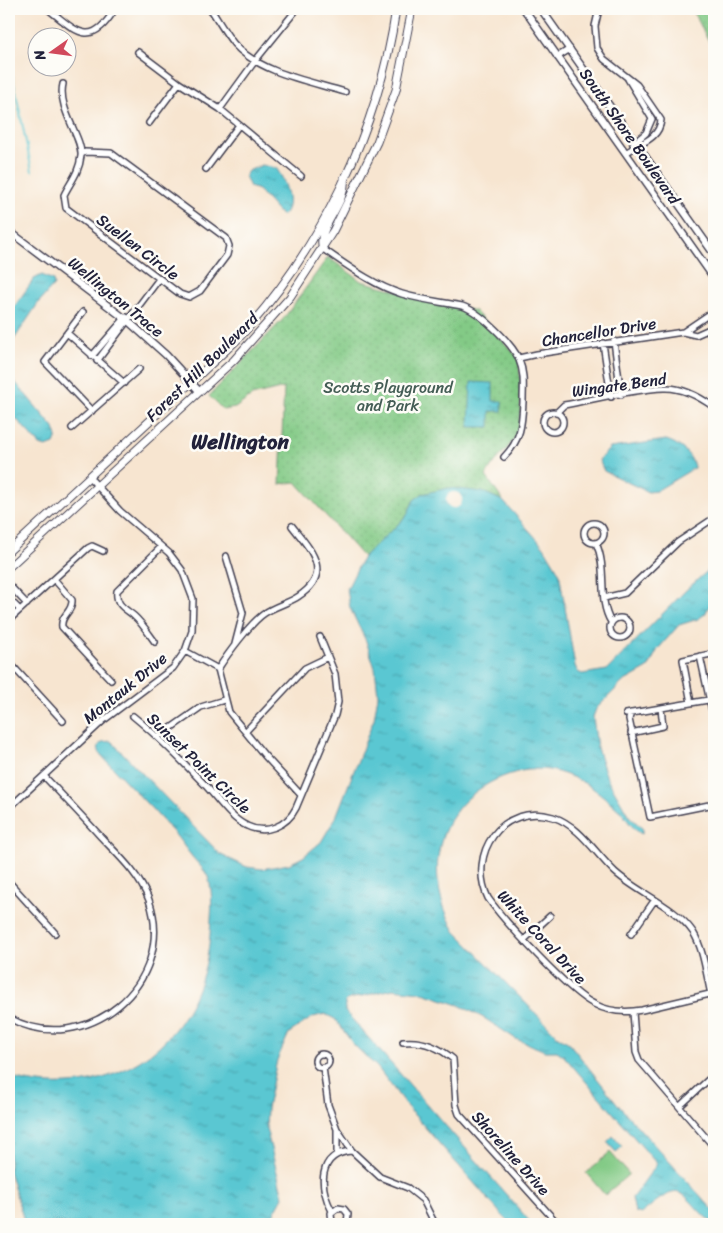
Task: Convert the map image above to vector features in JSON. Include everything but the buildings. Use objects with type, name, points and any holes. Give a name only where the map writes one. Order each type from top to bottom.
[{"type":"main road","name":"Forest Hill Boulevard","points":[[9,551],[90,478],[190,382],[225,352],[260,314],[304,253],[344,178],[378,88],[396,9]]},
{"type":"main road","name":"Forest Hill Boulevard","points":[[9,567],[234,360],[270,321],[323,249],[363,175],[380,134],[396,90],[412,9]]},
{"type":"main road","points":[[323,249],[321,243],[323,234],[345,189],[344,178]]},
{"type":"street","points":[[48,9],[78,31],[86,33],[101,29],[115,9]]},
{"type":"street","points":[[208,9],[212,11],[235,44],[255,60],[283,73],[345,92]]},
{"type":"street","points":[[220,109],[255,60],[297,9]]},
{"type":"street","name":"South Shore Boulevard","points":[[524,9],[557,57],[628,152],[714,278]]},
{"type":"street","name":"South Shore Boulevard","points":[[541,9],[714,254]]},
{"type":"street","points":[[599,9],[595,26],[597,48],[604,59],[637,85],[661,120],[660,128],[639,147],[628,152]]},
{"type":"street","points":[[557,57],[570,49]]},
{"type":"street","points":[[138,52],[179,83],[220,109],[301,176]]},
{"type":"street","points":[[628,79],[652,119],[646,133],[635,141],[628,152]]},
{"type":"street","points":[[149,123],[179,83]]},
{"type":"street","points":[[63,84],[63,102],[82,154]]},
{"type":"street","points":[[206,169],[239,125]]},
{"type":"street","name":"Suellen Circle","points":[[85,152],[111,153],[226,238],[229,246],[227,255],[197,294],[184,296],[66,208],[64,196],[76,177],[82,154],[85,152]]},
{"type":"street","name":"Wellington Trace","points":[[9,231],[126,320],[166,355],[199,392]]},
{"type":"street","points":[[323,249],[373,282],[401,294],[464,307],[479,315],[502,337],[519,358],[524,375],[520,436],[513,448],[504,457]]},
{"type":"street","points":[[97,361],[132,312],[159,279]]},
{"type":"street","name":"Chancellor Drive","points":[[683,332],[714,311]]},
{"type":"street","points":[[83,312],[46,362],[92,411]]},
{"type":"street","points":[[92,356],[126,320]]},
{"type":"street","name":"Chancellor Drive","points":[[519,358],[614,341],[683,332],[696,335],[714,326]]},
{"type":"street","points":[[67,333],[124,383]]},
{"type":"street","points":[[614,341],[621,395]]},
{"type":"street","points":[[603,343],[610,397]]},
{"type":"street","points":[[72,428],[139,369]]},
{"type":"street","points":[[608,379],[619,377]]},
{"type":"street","name":"Wingate Bend","points":[[556,413],[562,417],[563,423],[557,431],[551,432],[543,426],[543,419],[547,414],[556,413],[564,405],[665,388],[685,391],[702,398],[714,407]]},
{"type":"street","name":"Montauk Drive","points":[[9,808],[104,720],[165,675],[185,651],[194,621],[191,589],[182,570],[161,547],[135,526],[90,478]]},
{"type":"street","points":[[604,598],[625,592],[678,542],[714,518]]},
{"type":"street","points":[[594,523],[601,525],[604,534],[602,540],[596,543],[589,542],[584,534],[586,527],[594,523]]},
{"type":"street","points":[[292,526],[316,560],[318,570],[315,579],[300,596],[263,614],[218,669],[224,700],[229,712],[265,756],[301,795]]},
{"type":"street","points":[[596,543],[604,571],[604,598],[611,622],[610,632],[614,637],[621,638],[627,635],[630,629],[626,620],[617,618],[611,622]]},
{"type":"street","points":[[9,620],[92,546],[103,551]]},
{"type":"street","points":[[156,642],[136,618],[128,614],[119,604],[116,596],[117,591],[161,547]]},
{"type":"street","points":[[226,556],[243,614],[235,646]]},
{"type":"street","points":[[54,579],[72,600],[71,609],[62,619],[62,627],[111,680]]},
{"type":"street","points":[[9,585],[27,604]]},
{"type":"street","points":[[9,599],[20,610]]},
{"type":"street","name":"Sunset Point Circle","points":[[133,716],[158,737],[236,819],[247,826],[265,830],[282,824],[294,812],[337,706],[337,683],[320,637]]},
{"type":"street","points":[[185,651],[218,669]]},
{"type":"street","points":[[691,703],[683,660],[711,654]]},
{"type":"street","points":[[700,656],[712,700],[714,720]]},
{"type":"street","points":[[246,731],[304,668],[328,657]]},
{"type":"street","points":[[9,662],[63,721]]},
{"type":"street","points":[[158,737],[200,707],[224,700]]},
{"type":"street","points":[[712,700],[629,714],[628,719],[650,817],[714,804]]},
{"type":"street","points":[[631,733],[663,726],[661,708]]},
{"type":"street","points":[[9,1018],[38,1028],[60,1030],[81,1027],[105,1017],[126,1001],[142,980],[154,943],[151,908],[138,878],[44,776]]},
{"type":"street","name":"White Coral Drive","points":[[541,815],[562,821],[576,831],[614,871],[679,918],[694,935],[713,994],[633,1012],[612,1010],[584,998],[525,939],[488,898],[481,873],[482,856],[490,840],[502,827],[519,817],[541,815]]},
{"type":"street","points":[[9,882],[55,933]]},
{"type":"street","points":[[631,934],[654,900]]},
{"type":"street","points":[[525,939],[550,916]]},
{"type":"street","points":[[633,1012],[637,1056],[714,1147]]},
{"type":"street","name":"Shoreline Drive","points":[[403,1042],[418,1041],[445,1052],[453,1059],[456,1105],[459,1114],[558,1224]]},
{"type":"street","points":[[323,1068],[326,1099],[337,1129],[352,1151],[380,1177],[408,1188],[421,1198],[435,1224]]},
{"type":"street","points":[[680,1106],[708,1080]]},
{"type":"street","points":[[337,1129],[337,1154]]},
{"type":"street","points":[[332,1211],[325,1198],[322,1182],[330,1159],[337,1154],[352,1151]]},
{"type":"street","points":[[332,1224],[329,1219],[332,1211],[338,1208],[347,1211],[349,1217],[347,1224]]},
{"type":"green space","points":[[692,9],[714,9],[714,51]]},
{"type":"green space","name":"Scotts Playground and Park","points":[[328,257],[361,281],[475,311],[519,358],[521,400],[517,432],[514,439],[486,476],[503,501],[483,492],[414,500],[406,517],[363,557],[296,482],[280,484],[284,388],[252,396],[235,408],[223,410],[209,396],[284,318]]},
{"type":"green space","points":[[610,1152],[629,1174],[605,1195],[586,1173]]},
{"type":"water","points":[[262,165],[276,168],[285,185],[288,206],[282,216],[258,190],[250,187],[245,176],[248,171]]},
{"type":"water","points":[[42,275],[53,280],[54,285],[39,302],[9,347],[9,314],[34,279]]},
{"type":"water","points":[[9,375],[54,428],[57,437],[54,444],[46,447],[40,445],[9,411]]},
{"type":"water","points":[[471,382],[493,383],[493,401],[502,401],[502,411],[490,411],[490,427],[469,427]]},
{"type":"water","points":[[666,440],[688,454],[694,468],[656,491],[648,492],[604,471],[599,460],[610,448]]},
{"type":"water","points":[[449,488],[483,492],[503,501],[544,547],[559,572],[575,666],[578,672],[582,674],[607,670],[685,591],[714,565],[714,597],[705,614],[698,619],[679,625],[658,649],[648,668],[623,682],[596,709],[593,717],[597,748],[607,778],[629,816],[643,829],[642,834],[633,827],[614,805],[584,783],[551,770],[530,770],[502,777],[480,789],[462,804],[449,822],[441,842],[438,863],[439,886],[445,909],[455,931],[558,1036],[569,1043],[620,1107],[714,1211],[714,1224],[688,1198],[675,1192],[656,1202],[641,1214],[635,1212],[632,1198],[657,1164],[563,1055],[557,1051],[545,1051],[516,1039],[484,1018],[459,1005],[420,992],[393,989],[349,999],[345,1002],[345,1011],[532,1224],[511,1224],[502,1215],[409,1109],[378,1068],[353,1044],[335,1019],[325,1014],[313,1017],[289,1033],[277,1060],[267,1108],[266,1128],[283,1197],[268,1224],[25,1224],[9,1171],[9,1077],[47,1084],[83,1082],[116,1073],[146,1057],[171,1034],[190,1006],[204,972],[210,934],[212,898],[207,874],[173,832],[101,755],[99,745],[102,742],[111,741],[221,855],[247,867],[262,869],[289,864],[303,857],[321,842],[336,817],[374,719],[378,695],[375,668],[366,641],[350,608],[347,589],[363,557],[406,517],[414,500],[422,494]]},
{"type":"water","points":[[613,1136],[622,1147],[616,1152],[607,1142]]},
{"type":"pier","points":[[454,492],[462,500],[454,508],[446,500]]},
{"type":"waterway","points":[[9,60],[32,171]]},
{"type":"district","name":"Wellington","points":[[240,442]]}]
